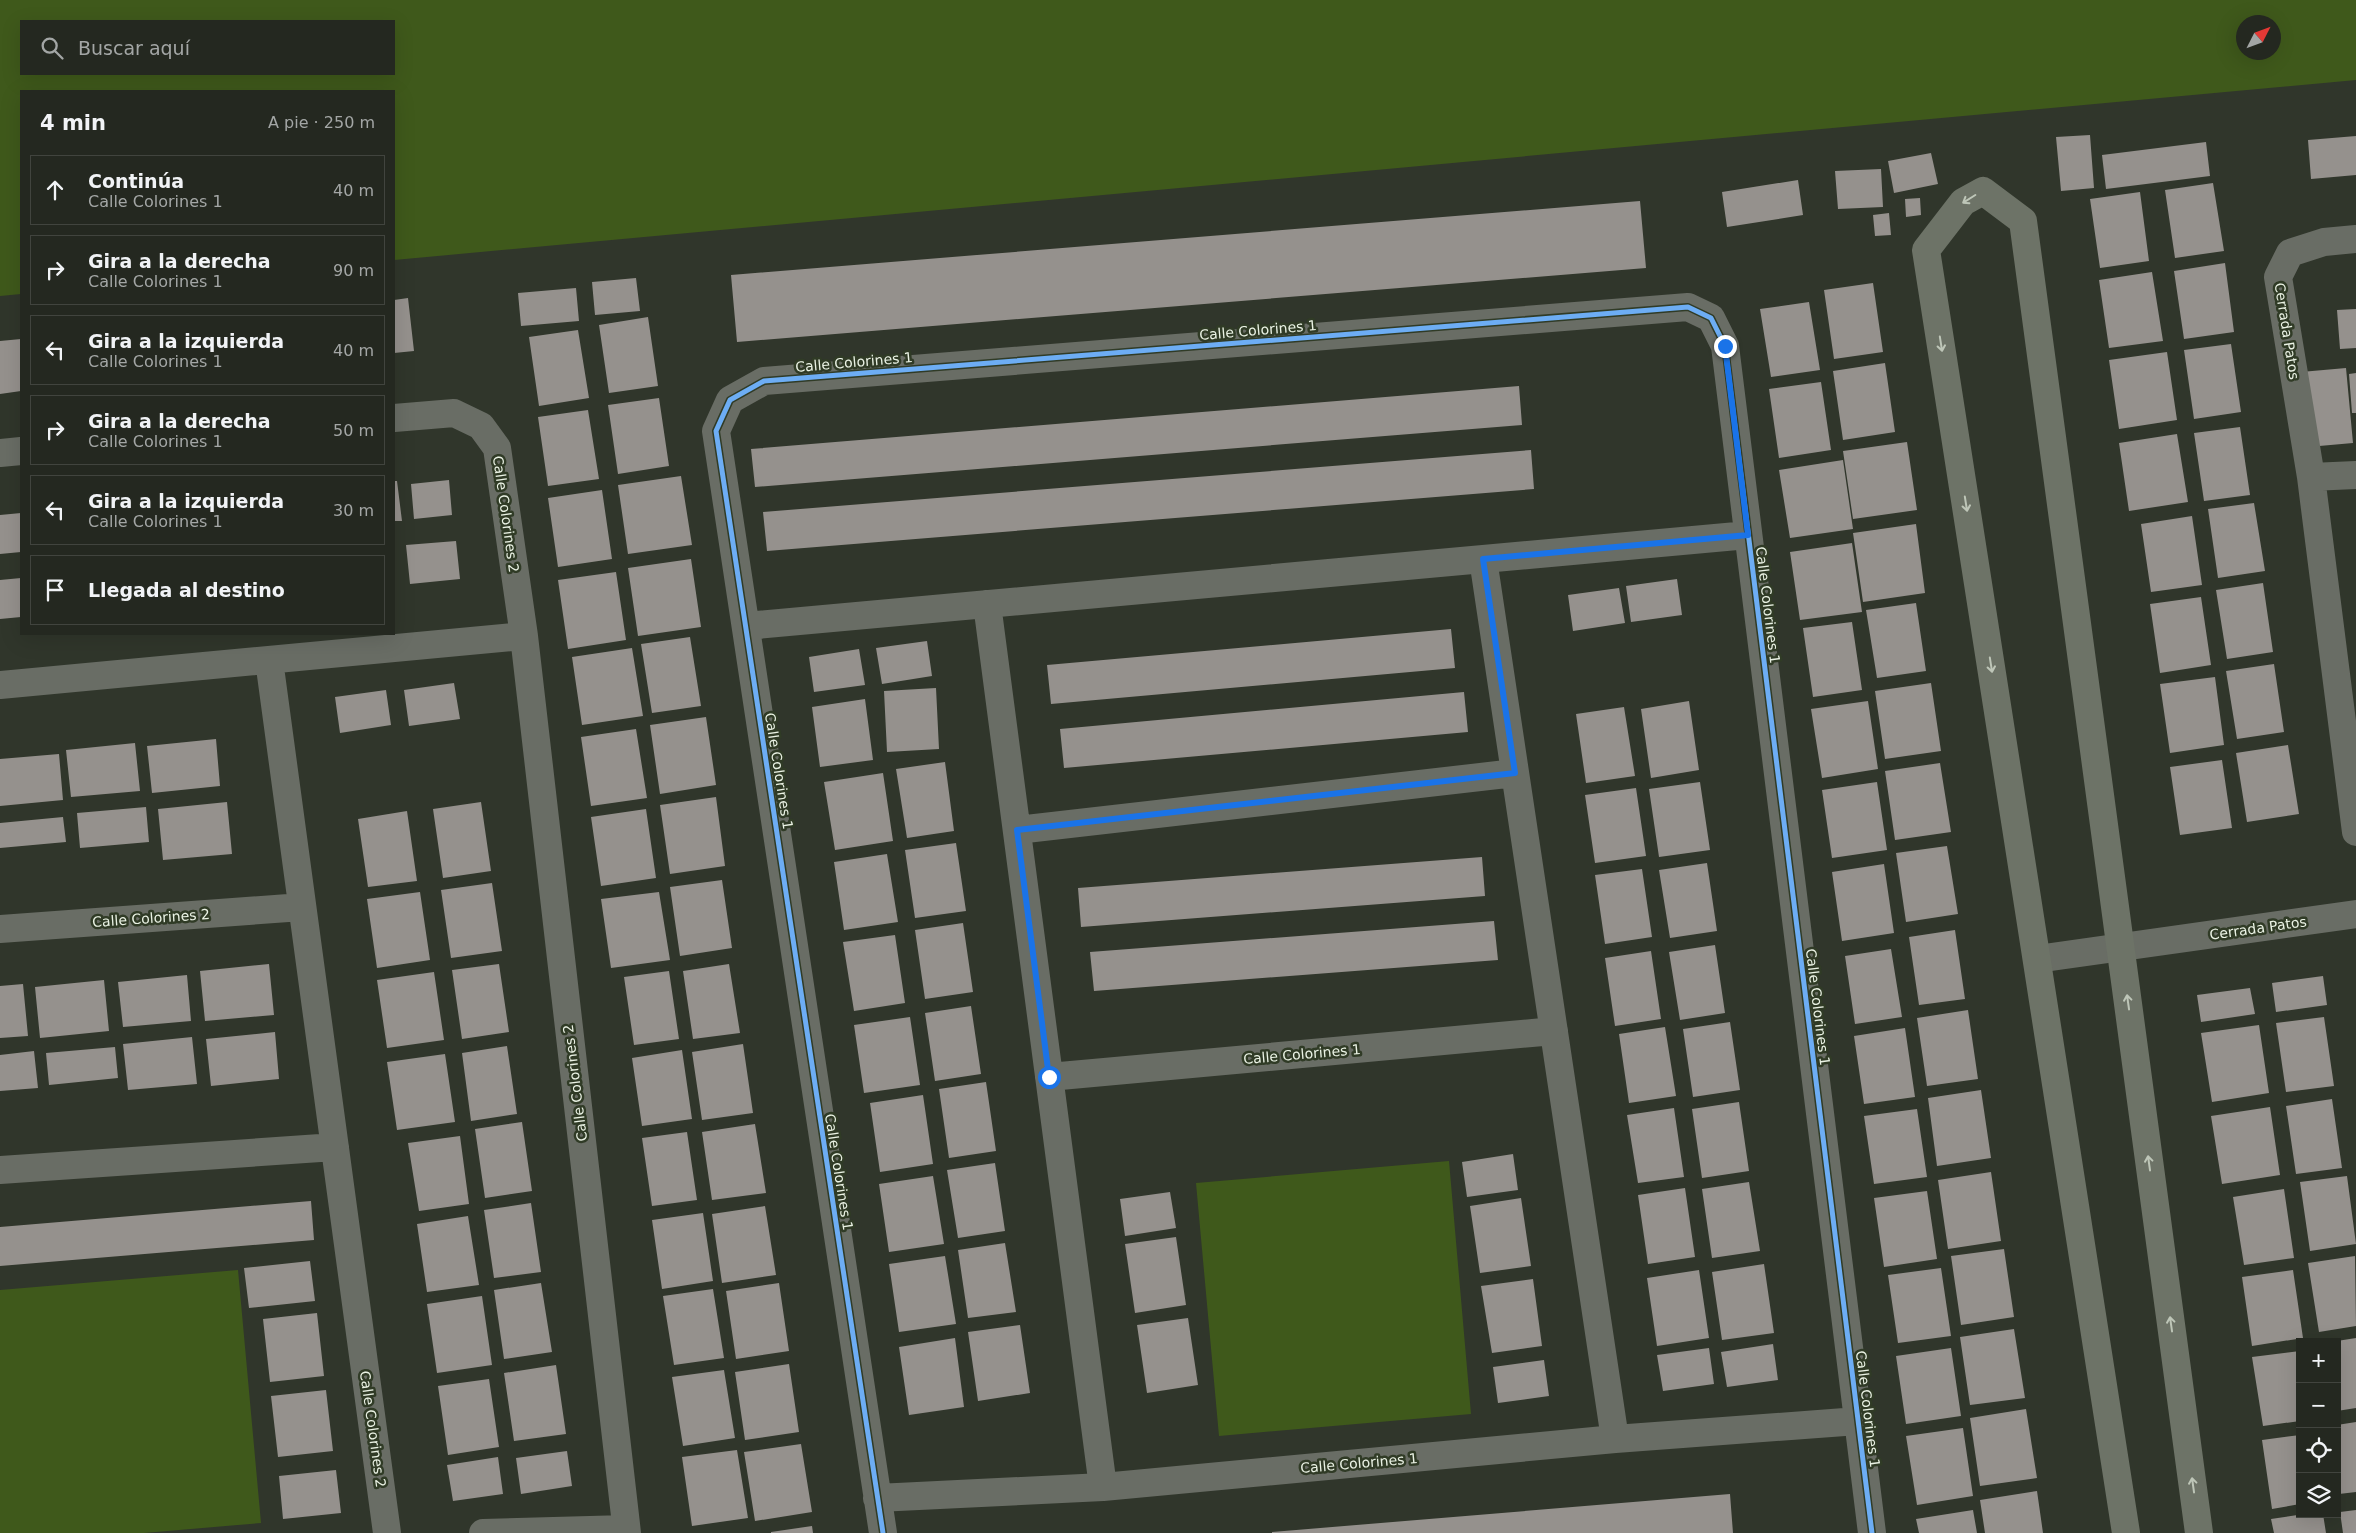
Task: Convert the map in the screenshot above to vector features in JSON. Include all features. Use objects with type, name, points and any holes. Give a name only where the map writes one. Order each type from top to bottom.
[{"type":"street","points":[[2126,1533],[1926,250],[1963,202],[1983,191],[2023,222],[2200,1533]]},
{"type":"street","name":"Cerrada Patos","points":[[2356,240],[2324,242],[2290,253],[2278,277],[2348,701],[2356,832]]},
{"type":"street","name":"Calle Colorines 1","points":[[883,1533],[716,431],[730,400],[764,381],[1688,307],[1712,318],[1725,346],[1872,1533]]},
{"type":"street","name":"Calle Colorines 2","points":[[395,418],[454,413],[481,426],[497,448],[524,636],[626,1531],[483,1533]]},
{"type":"street","points":[[0,452],[20,451]]},
{"type":"street","points":[[2311,477],[2356,474]]},
{"type":"street","name":"Calle Colorines 1","points":[[746,626],[1748,535]]},
{"type":"street","points":[[1483,559],[1615,1439]]},
{"type":"street","points":[[987,604],[1103,1487]]},
{"type":"street","points":[[0,685],[524,636]]},
{"type":"street","name":"Calle Colorines 2","points":[[269,660],[387,1533]]},
{"type":"street","points":[[1017,830],[1515,773]]},
{"type":"street","name":"Calle Colorines 2","points":[[0,929],[302,907]]},
{"type":"street","name":"Cerrada Patos","points":[[2037,959],[2356,914]]},
{"type":"street","name":"Calle Colorines 1","points":[[1049,1077],[1554,1031]]},
{"type":"street","points":[[0,1170],[335,1147]]},
{"type":"street","name":"Calle Colorines 1","points":[[877,1498],[1103,1487],[1615,1439],[1858,1421]]},
{"type":"green space","points":[[0,0],[2356,0],[2356,80],[395,260],[395,90],[20,90],[20,294],[0,296]]},
{"type":"green space","points":[[1449,1161],[1471,1414],[1219,1436],[1196,1183]]},
{"type":"green space","points":[[238,1270],[261,1523],[144,1533],[0,1533],[0,1290]]},
{"type":"building","points":[[2090,135],[2094,188],[2061,191],[2056,137]]},
{"type":"building","points":[[2356,136],[2356,175],[2311,179],[2308,140]]},
{"type":"building","points":[[2206,142],[2210,176],[2106,189],[2102,155]]},
{"type":"building","points":[[1931,153],[1938,184],[1894,193],[1888,161]]},
{"type":"building","points":[[1881,169],[1883,207],[1838,209],[1835,171]]},
{"type":"building","points":[[1798,180],[1803,215],[1727,227],[1722,192]]},
{"type":"building","points":[[2213,183],[2224,251],[2175,258],[2165,190]]},
{"type":"building","points":[[2140,192],[2149,261],[2100,268],[2090,199]]},
{"type":"building","points":[[1920,198],[1921,215],[1906,217],[1905,199]]},
{"type":"building","points":[[1640,201],[1646,268],[737,342],[731,275]]},
{"type":"building","points":[[1889,213],[1891,235],[1875,236],[1873,215]]},
{"type":"building","points":[[2225,263],[2234,332],[2184,339],[2174,271]]},
{"type":"building","points":[[2152,272],[2163,341],[2109,348],[2099,280]]},
{"type":"building","points":[[636,278],[640,311],[595,315],[592,282]]},
{"type":"building","points":[[1873,283],[1883,352],[1834,359],[1824,290]]},
{"type":"building","points":[[576,288],[579,321],[521,326],[518,293]]},
{"type":"building","points":[[408,298],[414,351],[395,353],[395,300]]},
{"type":"building","points":[[1809,302],[1820,370],[1771,377],[1760,309]]},
{"type":"building","points":[[2356,309],[2356,348],[2340,349],[2337,310]]},
{"type":"building","points":[[648,317],[658,386],[609,393],[599,325]]},
{"type":"building","points":[[578,330],[589,398],[539,406],[529,337]]},
{"type":"building","points":[[20,339],[20,391],[0,394],[0,341]]},
{"type":"building","points":[[2231,344],[2241,412],[2194,419],[2184,350]]},
{"type":"building","points":[[2167,352],[2177,420],[2119,429],[2109,360]]},
{"type":"building","points":[[1885,363],[1895,432],[1843,440],[1833,371]]},
{"type":"building","points":[[2346,368],[2353,443],[2308,447],[2301,372]]},
{"type":"building","points":[[2356,373],[2356,413],[2352,413],[2349,374]]},
{"type":"building","points":[[1821,382],[1831,450],[1779,458],[1769,389]]},
{"type":"building","points":[[1519,386],[1522,425],[755,487],[751,449]]},
{"type":"building","points":[[659,398],[669,466],[618,474],[608,405]]},
{"type":"building","points":[[588,410],[599,479],[548,486],[538,417]]},
{"type":"building","points":[[2240,427],[2250,495],[2204,501],[2194,433]]},
{"type":"building","points":[[2177,434],[2188,502],[2129,511],[2119,443]]},
{"type":"building","points":[[1907,442],[1917,510],[1853,519],[1843,451]]},
{"type":"building","points":[[1531,450],[1534,489],[767,551],[763,512]]},
{"type":"building","points":[[1843,460],[1853,529],[1790,538],[1779,470]]},
{"type":"building","points":[[681,476],[692,545],[628,554],[618,485]]},
{"type":"building","points":[[449,480],[452,515],[414,519],[411,484]]},
{"type":"building","points":[[395,481],[397,481],[402,521],[395,521]]},
{"type":"building","points":[[602,490],[612,559],[558,567],[548,498]]},
{"type":"building","points":[[2254,503],[2265,571],[2218,578],[2208,509]]},
{"type":"building","points":[[20,513],[20,552],[0,554],[0,515]]},
{"type":"building","points":[[2192,516],[2202,585],[2151,592],[2141,524]]},
{"type":"building","points":[[1916,524],[1925,593],[1863,602],[1853,533]]},
{"type":"building","points":[[456,541],[460,579],[410,584],[406,545]]},
{"type":"building","points":[[1852,543],[1862,612],[1800,620],[1790,552]]},
{"type":"building","points":[[691,559],[701,627],[638,636],[628,568]]},
{"type":"building","points":[[616,572],[626,640],[568,649],[558,580]]},
{"type":"building","points":[[20,578],[20,617],[0,619],[0,580]]},
{"type":"building","points":[[1677,579],[1682,615],[1631,622],[1626,586]]},
{"type":"building","points":[[2263,583],[2273,652],[2227,659],[2216,590]]},
{"type":"building","points":[[1619,588],[1625,623],[1573,631],[1568,595]]},
{"type":"building","points":[[2201,597],[2211,665],[2160,673],[2150,604]]},
{"type":"building","points":[[1916,603],[1926,671],[1877,678],[1866,610]]},
{"type":"building","points":[[1852,622],[1862,690],[1813,697],[1803,628]]},
{"type":"building","points":[[1451,629],[1455,668],[1051,704],[1047,665]]},
{"type":"building","points":[[690,637],[701,706],[652,713],[641,644]]},
{"type":"building","points":[[927,641],[932,676],[882,684],[876,648]]},
{"type":"building","points":[[632,648],[643,716],[582,725],[572,657]]},
{"type":"building","points":[[859,649],[865,685],[814,692],[809,657]]},
{"type":"building","points":[[2274,664],[2284,732],[2237,739],[2226,671]]},
{"type":"building","points":[[2215,677],[2224,745],[2170,753],[2160,684]]},
{"type":"building","points":[[454,683],[460,719],[409,726],[404,690]]},
{"type":"building","points":[[1931,683],[1941,751],[1885,759],[1875,691]]},
{"type":"building","points":[[936,688],[939,749],[887,752],[884,691]]},
{"type":"building","points":[[386,690],[391,725],[340,733],[335,697]]},
{"type":"building","points":[[1464,692],[1468,732],[1064,768],[1060,729]]},
{"type":"building","points":[[865,699],[873,760],[820,767],[812,707]]},
{"type":"building","points":[[1689,701],[1699,770],[1651,778],[1641,709]]},
{"type":"building","points":[[1868,701],[1878,769],[1822,778],[1811,709]]},
{"type":"building","points":[[1624,707],[1635,776],[1586,783],[1576,714]]},
{"type":"building","points":[[706,717],[716,785],[660,794],[650,725]]},
{"type":"building","points":[[636,729],[647,798],[591,806],[581,737]]},
{"type":"building","points":[[216,739],[220,786],[152,793],[147,746]]},
{"type":"building","points":[[135,743],[140,791],[71,797],[66,750]]},
{"type":"building","points":[[2288,745],[2299,814],[2247,822],[2236,753]]},
{"type":"building","points":[[59,754],[63,800],[0,806],[0,759]]},
{"type":"building","points":[[2222,760],[2232,828],[2180,835],[2170,767]]},
{"type":"building","points":[[945,762],[954,831],[907,838],[896,769]]},
{"type":"building","points":[[1940,763],[1951,832],[1895,840],[1885,771]]},
{"type":"building","points":[[883,773],[893,841],[835,850],[824,782]]},
{"type":"building","points":[[1700,782],[1710,850],[1659,857],[1649,789]]},
{"type":"building","points":[[1877,782],[1887,850],[1832,858],[1822,790]]},
{"type":"building","points":[[1636,788],[1646,856],[1595,863],[1585,795]]},
{"type":"building","points":[[716,797],[725,866],[670,874],[660,805]]},
{"type":"building","points":[[227,802],[232,854],[163,860],[158,809]]},
{"type":"building","points":[[481,802],[491,871],[443,878],[433,809]]},
{"type":"building","points":[[146,807],[149,842],[80,848],[77,813]]},
{"type":"building","points":[[646,809],[656,878],[601,886],[591,817]]},
{"type":"building","points":[[407,811],[417,881],[368,887],[358,819]]},
{"type":"building","points":[[63,817],[66,842],[0,848],[0,823]]},
{"type":"building","points":[[956,843],[966,911],[915,918],[905,850]]},
{"type":"building","points":[[1947,846],[1958,914],[1906,922],[1896,853]]},
{"type":"building","points":[[887,854],[898,922],[844,930],[834,862]]},
{"type":"building","points":[[1482,857],[1485,896],[1081,927],[1078,888]]},
{"type":"building","points":[[1707,863],[1717,931],[1670,938],[1659,870]]},
{"type":"building","points":[[1884,864],[1894,933],[1842,941],[1832,872]]},
{"type":"building","points":[[1642,869],[1652,937],[1605,944],[1595,875]]},
{"type":"building","points":[[722,880],[732,948],[680,956],[670,887]]},
{"type":"building","points":[[492,883],[502,951],[451,958],[441,890]]},
{"type":"building","points":[[420,892],[430,960],[377,968],[367,899]]},
{"type":"building","points":[[659,892],[670,960],[611,968],[601,899]]},
{"type":"building","points":[[1494,921],[1498,960],[1094,991],[1090,952]]},
{"type":"building","points":[[963,923],[973,992],[925,999],[915,930]]},
{"type":"building","points":[[1955,930],[1965,999],[1919,1005],[1909,937]]},
{"type":"building","points":[[895,935],[905,1003],[854,1011],[843,942]]},
{"type":"building","points":[[1715,945],[1725,1013],[1680,1020],[1669,952]]},
{"type":"building","points":[[1891,949],[1902,1017],[1855,1024],[1845,956]]},
{"type":"building","points":[[1651,951],[1661,1019],[1615,1026],[1605,958]]},
{"type":"building","points":[[269,964],[274,1015],[205,1021],[200,971]]},
{"type":"building","points":[[499,964],[509,1032],[462,1039],[452,970]]},
{"type":"building","points":[[729,964],[740,1033],[693,1039],[683,971]]},
{"type":"building","points":[[669,971],[679,1039],[634,1045],[624,977]]},
{"type":"building","points":[[434,972],[444,1040],[387,1048],[377,980]]},
{"type":"building","points":[[187,975],[191,1021],[123,1027],[118,982]]},
{"type":"building","points":[[2323,976],[2327,1005],[2276,1012],[2272,983]]},
{"type":"building","points":[[104,980],[109,1031],[40,1038],[35,987]]},
{"type":"building","points":[[23,984],[28,1036],[0,1038],[0,986]]},
{"type":"building","points":[[2250,988],[2255,1014],[2201,1022],[2197,995]]},
{"type":"building","points":[[971,1006],[981,1074],[935,1081],[925,1013]]},
{"type":"building","points":[[1968,1010],[1978,1079],[1927,1086],[1917,1018]]},
{"type":"building","points":[[910,1017],[920,1085],[864,1093],[854,1025]]},
{"type":"building","points":[[2324,1017],[2334,1086],[2286,1092],[2276,1023]]},
{"type":"building","points":[[1730,1022],[1740,1090],[1693,1097],[1683,1029]]},
{"type":"building","points":[[2259,1025],[2269,1093],[2212,1102],[2201,1033]]},
{"type":"building","points":[[1665,1027],[1676,1096],[1629,1103],[1619,1034]]},
{"type":"building","points":[[1905,1028],[1915,1097],[1864,1104],[1854,1036]]},
{"type":"building","points":[[275,1032],[279,1079],[211,1086],[206,1039]]},
{"type":"building","points":[[192,1037],[197,1084],[128,1090],[123,1044]]},
{"type":"building","points":[[743,1044],[753,1113],[702,1120],[692,1052]]},
{"type":"building","points":[[507,1046],[517,1114],[471,1121],[462,1053]]},
{"type":"building","points":[[115,1047],[118,1078],[49,1085],[46,1053]]},
{"type":"building","points":[[682,1050],[692,1119],[642,1126],[632,1058]]},
{"type":"building","points":[[34,1051],[38,1088],[0,1091],[0,1055]]},
{"type":"building","points":[[445,1054],[455,1122],[397,1130],[387,1062]]},
{"type":"building","points":[[986,1082],[996,1151],[949,1158],[939,1089]]},
{"type":"building","points":[[1981,1090],[1991,1158],[1937,1166],[1928,1098]]},
{"type":"building","points":[[923,1095],[933,1164],[880,1172],[870,1103]]},
{"type":"building","points":[[2332,1099],[2342,1168],[2296,1174],[2286,1106]]},
{"type":"building","points":[[1739,1102],[1749,1171],[1702,1178],[1692,1109]]},
{"type":"building","points":[[2270,1107],[2280,1175],[2222,1184],[2211,1116]]},
{"type":"building","points":[[1674,1108],[1684,1177],[1638,1183],[1627,1115]]},
{"type":"building","points":[[1917,1109],[1927,1177],[1874,1184],[1864,1116]]},
{"type":"building","points":[[522,1122],[532,1191],[485,1198],[475,1129]]},
{"type":"building","points":[[755,1124],[766,1193],[712,1200],[702,1132]]},
{"type":"building","points":[[687,1132],[697,1200],[652,1206],[642,1138]]},
{"type":"building","points":[[460,1136],[469,1204],[419,1211],[408,1143]]},
{"type":"building","points":[[1513,1154],[1518,1190],[1467,1197],[1462,1162]]},
{"type":"building","points":[[995,1163],[1005,1231],[958,1238],[947,1170]]},
{"type":"building","points":[[1991,1172],[2001,1241],[1948,1249],[1938,1180]]},
{"type":"building","points":[[933,1176],[944,1244],[889,1252],[879,1184]]},
{"type":"building","points":[[2347,1176],[2356,1244],[2310,1251],[2300,1182]]},
{"type":"building","points":[[1749,1182],[1760,1251],[1712,1258],[1702,1189]]},
{"type":"building","points":[[1685,1188],[1695,1257],[1648,1264],[1638,1195]]},
{"type":"building","points":[[2284,1189],[2294,1258],[2244,1265],[2233,1197]]},
{"type":"building","points":[[1927,1191],[1937,1259],[1884,1267],[1874,1198]]},
{"type":"building","points":[[1170,1192],[1176,1228],[1125,1236],[1120,1199]]},
{"type":"building","points":[[1521,1198],[1531,1266],[1480,1273],[1470,1206]]},
{"type":"building","points":[[311,1201],[314,1240],[0,1266],[0,1227]]},
{"type":"building","points":[[531,1203],[541,1272],[494,1278],[484,1210]]},
{"type":"building","points":[[765,1206],[776,1275],[722,1283],[712,1214]]},
{"type":"building","points":[[703,1213],[713,1281],[662,1289],[652,1220]]},
{"type":"building","points":[[468,1216],[479,1285],[427,1292],[417,1224]]},
{"type":"building","points":[[1176,1237],[1186,1305],[1135,1313],[1125,1244]]},
{"type":"building","points":[[1005,1243],[1016,1312],[968,1318],[958,1250]]},
{"type":"building","points":[[2004,1249],[2014,1317],[1961,1325],[1951,1256]]},
{"type":"building","points":[[945,1256],[956,1324],[899,1332],[889,1264]]},
{"type":"building","points":[[2355,1256],[2356,1326],[2319,1332],[2308,1263]]},
{"type":"building","points":[[310,1261],[315,1301],[249,1308],[244,1268]]},
{"type":"building","points":[[1764,1264],[1774,1333],[1722,1340],[1712,1272]]},
{"type":"building","points":[[1941,1268],[1951,1336],[1898,1343],[1888,1275]]},
{"type":"building","points":[[1699,1270],[1709,1338],[1657,1346],[1647,1278]]},
{"type":"building","points":[[2293,1270],[2303,1338],[2252,1346],[2242,1277]]},
{"type":"building","points":[[1533,1279],[1542,1346],[1492,1353],[1481,1286]]},
{"type":"building","points":[[541,1283],[552,1352],[504,1359],[494,1290]]},
{"type":"building","points":[[779,1283],[789,1351],[736,1359],[726,1291]]},
{"type":"building","points":[[713,1289],[724,1358],[674,1365],[663,1296]]},
{"type":"building","points":[[482,1296],[492,1365],[437,1373],[427,1304]]},
{"type":"building","points":[[317,1313],[324,1376],[270,1382],[263,1319]]},
{"type":"building","points":[[1188,1318],[1198,1385],[1147,1393],[1137,1325]]},
{"type":"building","points":[[1020,1325],[1030,1393],[978,1401],[968,1332]]},
{"type":"building","points":[[2014,1329],[2025,1398],[1970,1405],[1960,1337]]},
{"type":"building","points":[[955,1338],[964,1407],[909,1415],[899,1347]]},
{"type":"building","points":[[2356,1338],[2356,1408],[2341,1410],[2341,1383],[2341,1340]]},
{"type":"building","points":[[1773,1344],[1778,1380],[1727,1387],[1721,1352]]},
{"type":"building","points":[[1709,1348],[1714,1384],[1663,1391],[1657,1355]]},
{"type":"building","points":[[1951,1348],[1961,1416],[1906,1424],[1896,1356]]},
{"type":"building","points":[[2296,1352],[2296,1422],[2263,1426],[2252,1357]]},
{"type":"building","points":[[1544,1360],[1549,1396],[1498,1403],[1493,1367]]},
{"type":"building","points":[[789,1364],[799,1432],[745,1440],[735,1372]]},
{"type":"building","points":[[556,1365],[566,1434],[514,1441],[504,1373]]},
{"type":"building","points":[[724,1370],[735,1438],[683,1446],[672,1377]]},
{"type":"building","points":[[489,1379],[499,1447],[448,1455],[438,1386]]},
{"type":"building","points":[[326,1390],[333,1451],[278,1457],[271,1396]]},
{"type":"building","points":[[2026,1409],[2037,1478],[1980,1486],[1970,1418]]},
{"type":"building","points":[[2356,1422],[2356,1492],[2341,1494],[2341,1428],[2341,1424]]},
{"type":"building","points":[[1963,1428],[1973,1496],[1917,1505],[1906,1436]]},
{"type":"building","points":[[2296,1436],[2296,1505],[2272,1509],[2262,1440]]},
{"type":"building","points":[[801,1444],[812,1512],[755,1521],[744,1452]]},
{"type":"building","points":[[737,1450],[748,1518],[692,1526],[682,1457]]},
{"type":"building","points":[[567,1451],[572,1486],[521,1494],[516,1458]]},
{"type":"building","points":[[498,1457],[503,1494],[453,1501],[447,1465]]},
{"type":"building","points":[[336,1470],[341,1513],[283,1519],[279,1476]]},
{"type":"building","points":[[2037,1491],[2043,1533],[1985,1533],[1980,1500]]},
{"type":"building","points":[[1730,1494],[1733,1533],[1272,1533],[1272,1532]]},
{"type":"building","points":[[1973,1510],[1977,1533],[1919,1533],[1916,1519]]},
{"type":"building","points":[[2356,1510],[2356,1533],[2343,1533],[2341,1512]]},
{"type":"building","points":[[2296,1515],[2296,1518],[2324,1518],[2326,1533],[2274,1533],[2271,1519]]},
{"type":"building","points":[[812,1526],[813,1533],[771,1533],[771,1532]]},
{"type":"cycle path","points":[[883,1533],[716,431],[730,400],[764,381],[1688,307],[1711,318],[1725,346],[1872,1533]]},
{"type":"route","points":[[1049,1077],[1017,830],[1515,773],[1483,559],[1748,535],[1725,346]]}]
